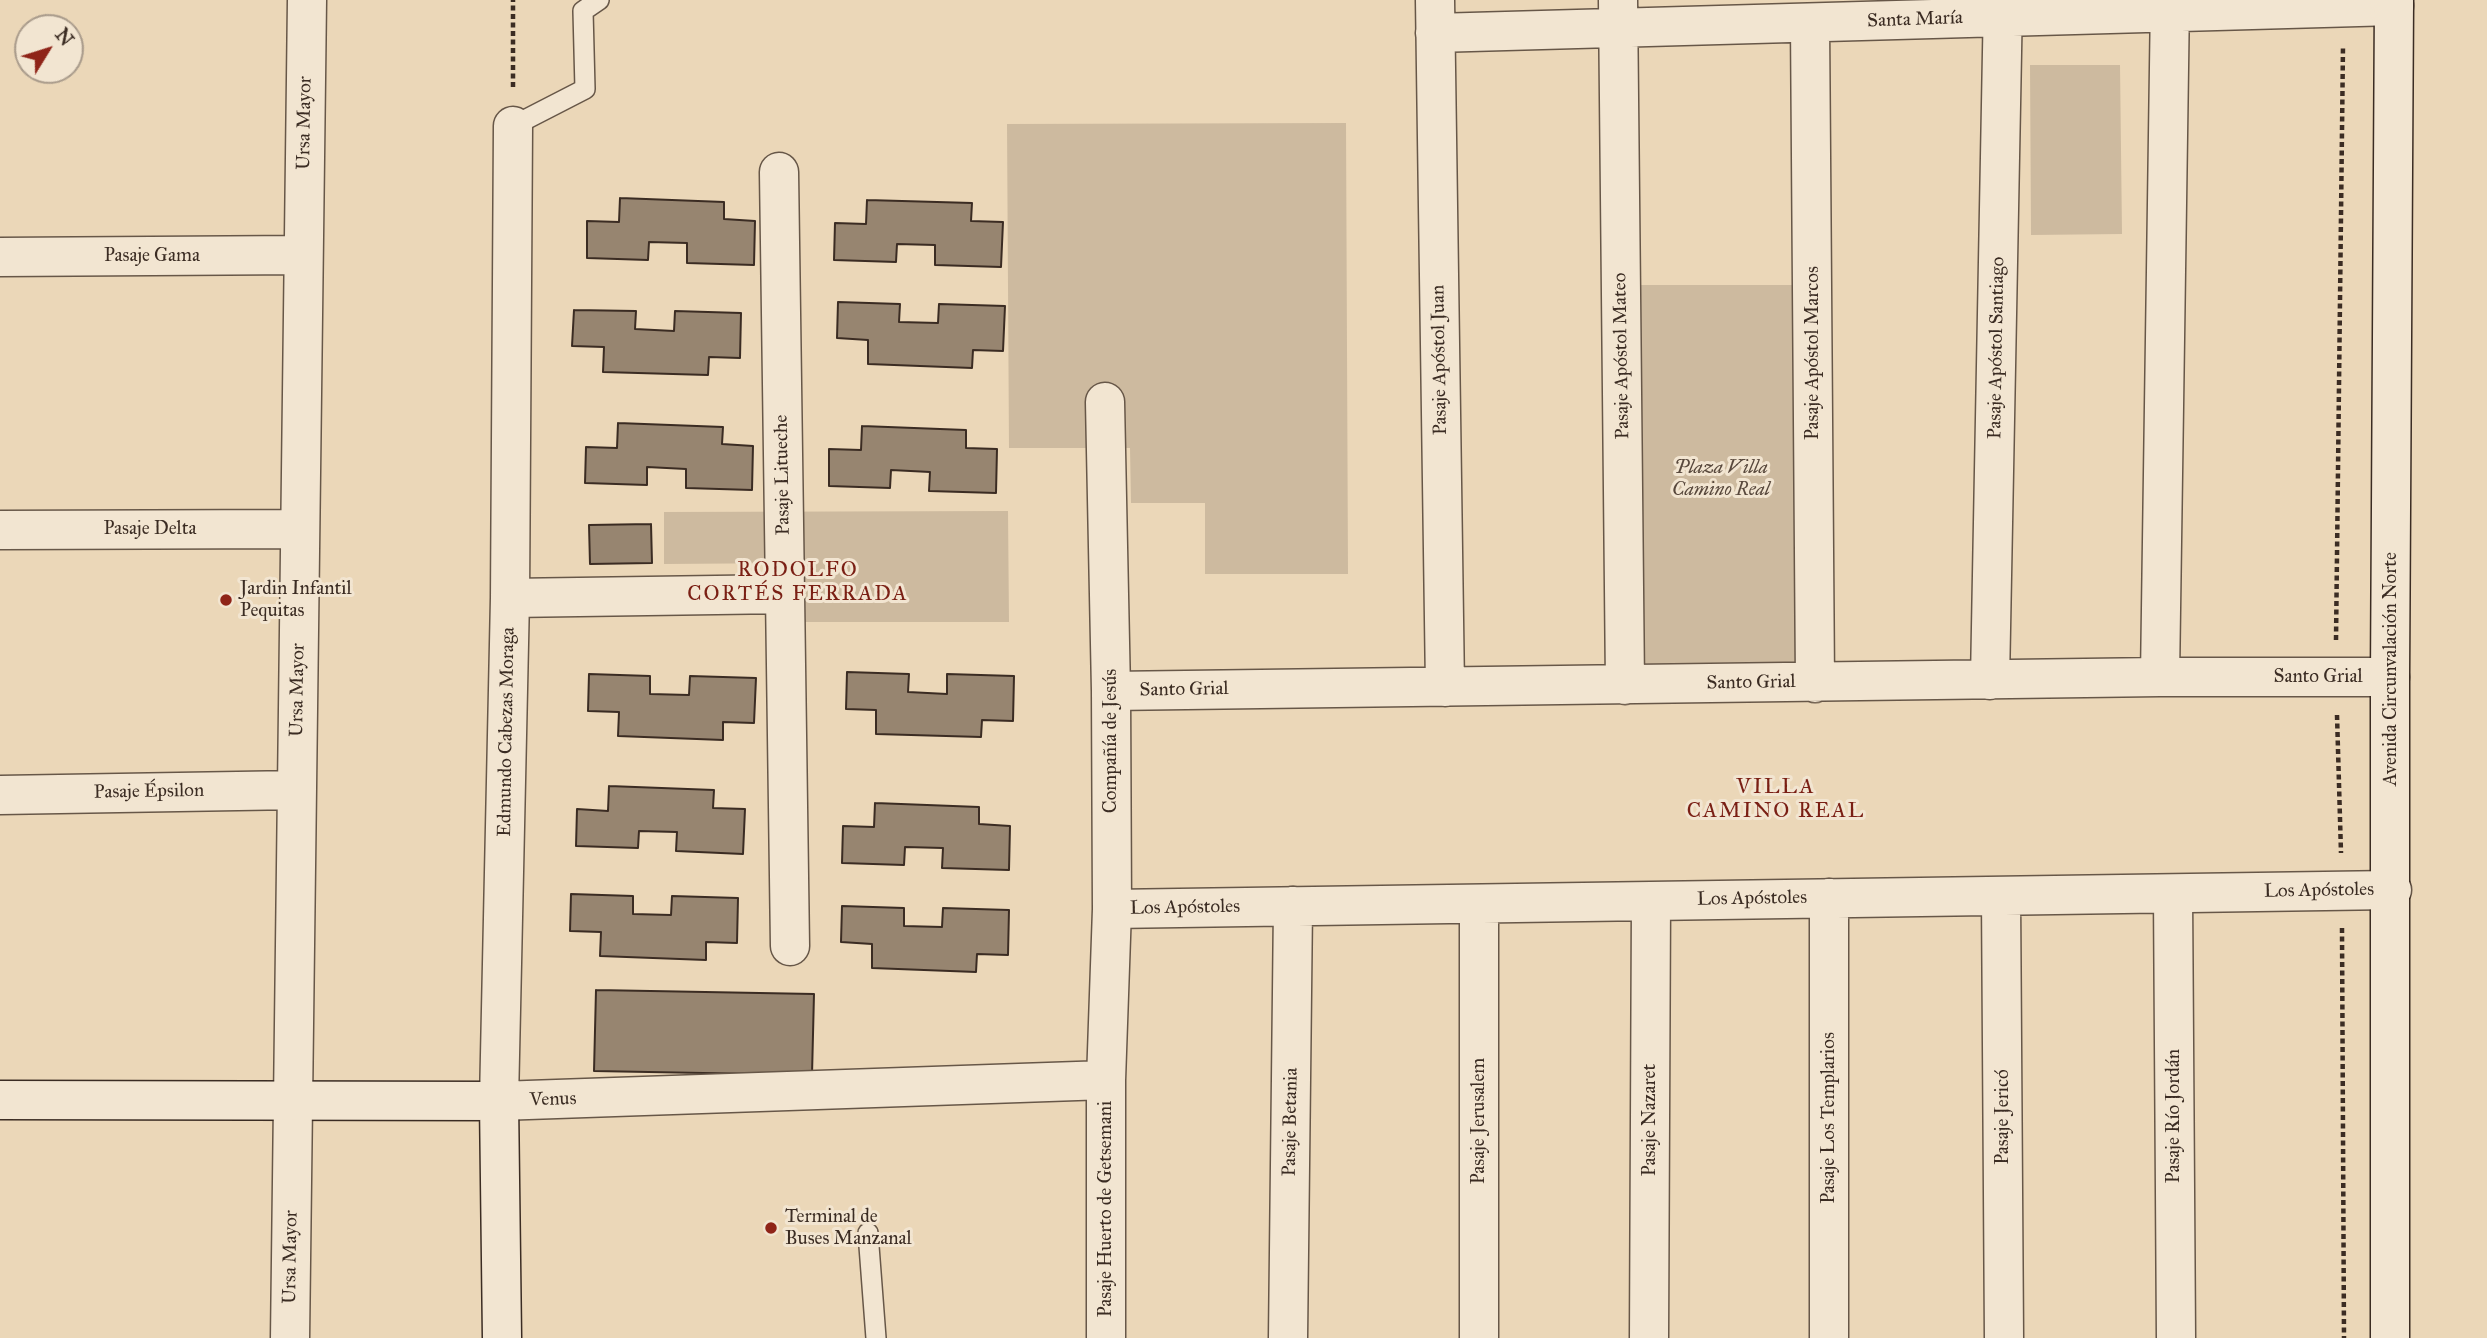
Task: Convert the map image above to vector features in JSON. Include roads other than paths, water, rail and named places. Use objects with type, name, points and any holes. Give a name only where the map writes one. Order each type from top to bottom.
[{"type":"street","name":"Ursa Mayor","points":[[290,1338],[307,0]]},
{"type":"street","name":"Santa María","points":[[1435,17],[1800,15],[2394,3]]},
{"type":"street","name":"Avenida Circunvalación Norte","points":[[2390,1338],[2394,3]]},
{"type":"street","points":[[2160,677],[2170,6]]},
{"type":"street","name":"Pasaje Apóstol Santiago","points":[[1990,680],[2004,9]]},
{"type":"street","name":"Pasaje Apóstol Mateo","points":[[1619,14],[1625,685]]},
{"type":"street","name":"Pasaje Apóstol Marcos","points":[[1800,15],[1815,683]]},
{"type":"street","name":"Pasaje Apóstol Juan","points":[[1435,17],[1445,687]]},
{"type":"street","name":"Edmundo Cabezas Moraga","points":[[502,1338],[499,1101],[510,598],[513,126]]},
{"type":"street","name":"Pasaje Litueche","points":[[779,172],[790,946]]},
{"type":"street","name":"Pasaje Gama","points":[[0,257],[303,255]]},
{"type":"street","name":"Compañía de Jesús","points":[[1105,402],[1112,909],[1106,1080]]},
{"type":"street","name":"Pasaje Delta","points":[[0,530],[300,528]]},
{"type":"street","points":[[510,598],[785,594]]},
{"type":"street","name":"Santo Grial","points":[[1111,691],[2160,677],[2390,677]]},
{"type":"street","name":"Pasaje Épsilon","points":[[0,795],[297,790]]},
{"type":"street","name":"Los Apóstoles","points":[[1112,909],[2392,890]]},
{"type":"street","name":"Pasaje Río Jordán","points":[[2173,894],[2176,1338]]},
{"type":"street","name":"Pasaje Jericó","points":[[2001,896],[2004,1338]]},
{"type":"street","name":"Pasaje Los Templarios","points":[[1829,898],[1829,1338]]},
{"type":"street","name":"Pasaje Nazaret","points":[[1649,1338],[1651,901]]},
{"type":"street","name":"Pasaje Jerusalem","points":[[1479,904],[1479,1338]]},
{"type":"street","name":"Pasaje Betania","points":[[1288,1338],[1293,906]]},
{"type":"street","name":"Venus","points":[[0,1100],[499,1101],[1106,1080]]},
{"type":"street","name":"Pasaje Huerto de Getsemani","points":[[1106,1080],[1106,1338]]},
{"type":"lane","points":[[513,126],[585,89],[583,11],[599,0]]},
{"type":"lane","points":[[868,1233],[876,1338]]},
{"type":"place","name":"Jardin Infantil Pequitas","points":[[226,600]]},
{"type":"place","name":"Terminal de Buses Manzanal","points":[[771,1228]]},
{"type":"district","name":"RODOLFO CORTÉS FERRADA","points":[[798,583]]},
{"type":"district","name":"VILLA CAMINO REAL","points":[[1776,800]]},
{"type":"park label","name":"Plaza Villa Camino Real","points":[[1721,479]]}]
